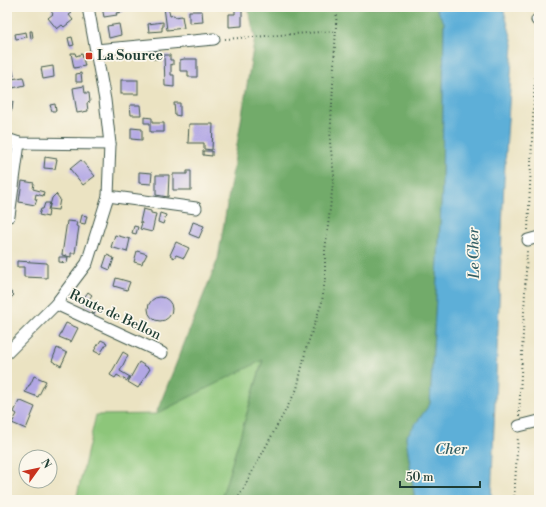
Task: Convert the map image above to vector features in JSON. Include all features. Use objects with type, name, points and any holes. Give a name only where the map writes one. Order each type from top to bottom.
[{"type":"street","name":"Route de Bellon","points":[[7,353],[56,304],[87,262],[108,196],[110,144],[105,100],[88,7]]},
{"type":"street","points":[[96,50],[214,39]]},
{"type":"street","points":[[7,139],[20,143],[110,144]]},
{"type":"street","points":[[9,216],[20,143]]},
{"type":"street","points":[[108,196],[196,208]]},
{"type":"street","points":[[528,240],[539,237]]},
{"type":"street","name":"Route de Bellon","points":[[56,304],[162,353]]},
{"type":"street","points":[[519,426],[539,421]]},
{"type":"path","points":[[237,500],[297,390],[306,349],[322,302],[325,278],[325,251],[334,175],[330,142],[337,7]]},
{"type":"path","points":[[514,500],[519,426],[538,20]]},
{"type":"path","points":[[214,39],[336,31]]},
{"type":"green space","points":[[248,7],[435,7],[444,22],[442,189],[430,404],[406,437],[415,500],[221,500],[263,360],[156,414],[218,259],[255,37]]},
{"type":"green space","points":[[263,359],[221,500],[76,500],[96,415],[156,414]]},
{"type":"water","name":"Cher","points":[[435,7],[503,7],[513,44],[504,181],[491,500],[415,500],[406,437],[430,404],[442,189],[444,22]]},
{"type":"building","points":[[55,7],[67,7],[72,13],[69,15],[73,20],[64,27],[62,25],[57,29],[48,18],[53,14],[51,11]]},
{"type":"building","points":[[102,7],[122,7],[123,12],[116,13],[117,15],[104,17]]},
{"type":"building","points":[[164,7],[168,7],[170,16],[182,16],[184,28],[167,30]]},
{"type":"building","points":[[235,7],[242,7],[242,26],[229,27],[229,14],[235,14]]},
{"type":"building","points":[[189,11],[202,11],[203,22],[189,23]]},
{"type":"building","points":[[163,22],[162,31],[149,32],[148,24]]},
{"type":"building","points":[[119,24],[121,35],[109,38],[107,26]]},
{"type":"building","points":[[30,31],[32,31],[33,38],[31,39]]},
{"type":"building","points":[[26,32],[27,37],[16,39],[15,34]]},
{"type":"building","points":[[72,37],[74,45],[70,46],[68,38]]},
{"type":"building","points":[[7,46],[14,76],[7,78]]},
{"type":"building","points":[[153,51],[158,51],[158,59],[153,59]]},
{"type":"building","points":[[71,53],[75,53],[76,56],[82,54],[85,66],[74,68]]},
{"type":"building","points":[[164,55],[170,55],[170,60],[173,60],[173,65],[171,64],[171,75],[174,75],[174,87],[165,86]]},
{"type":"building","points":[[197,59],[197,77],[188,77],[188,71],[180,71],[180,60]]},
{"type":"building","points":[[53,66],[54,77],[43,79],[41,68]]},
{"type":"building","points":[[81,73],[82,82],[76,82],[76,74]]},
{"type":"building","points":[[23,77],[25,85],[13,88],[12,79]]},
{"type":"building","points":[[121,80],[138,80],[138,94],[121,94]]},
{"type":"building","points":[[84,86],[85,93],[89,93],[90,102],[87,103],[88,111],[77,113],[73,88]]},
{"type":"building","points":[[7,95],[9,95],[9,101],[13,101],[12,110],[9,111],[9,116],[7,116]]},
{"type":"building","points":[[174,103],[180,103],[180,116],[175,115]]},
{"type":"building","points":[[55,104],[56,111],[52,111],[50,105]]},
{"type":"building","points":[[130,105],[140,105],[141,115],[131,115]]},
{"type":"building","points":[[144,117],[152,118],[152,123],[164,123],[164,132],[150,132],[150,123],[144,123]]},
{"type":"building","points":[[189,124],[213,124],[212,150],[204,149],[204,143],[188,143]]},
{"type":"building","points":[[131,128],[142,129],[142,140],[131,139]]},
{"type":"building","points":[[203,151],[212,151],[212,156],[203,155]]},
{"type":"building","points":[[45,157],[57,159],[55,169],[44,168]]},
{"type":"building","points":[[81,160],[95,176],[83,185],[70,169]]},
{"type":"building","points":[[187,171],[191,171],[191,190],[173,190],[173,174],[187,174]]},
{"type":"building","points":[[139,172],[152,173],[151,184],[139,183]]},
{"type":"building","points":[[156,175],[169,175],[168,197],[156,195]]},
{"type":"building","points":[[22,181],[34,183],[33,189],[44,192],[43,196],[36,194],[35,199],[37,199],[35,205],[19,202]]},
{"type":"building","points":[[56,194],[60,199],[58,210],[49,209],[52,198]]},
{"type":"building","points":[[45,203],[50,203],[48,217],[39,215]]},
{"type":"building","points":[[143,209],[156,214],[152,232],[140,229]]},
{"type":"building","points":[[160,213],[166,215],[163,224],[158,222]]},
{"type":"building","points":[[82,215],[87,216],[85,224],[80,223]]},
{"type":"building","points":[[67,221],[77,222],[76,226],[79,227],[75,253],[71,253],[71,257],[62,255]]},
{"type":"building","points":[[193,222],[204,226],[199,238],[189,234]]},
{"type":"building","points":[[134,226],[138,227],[136,234],[132,233]]},
{"type":"building","points":[[115,235],[130,239],[127,252],[111,247]]},
{"type":"building","points":[[176,242],[189,248],[184,258],[176,255],[174,258],[170,255]]},
{"type":"building","points":[[137,251],[147,254],[142,264],[134,262]]},
{"type":"building","points":[[107,255],[114,258],[110,270],[103,267]]},
{"type":"building","points":[[59,257],[68,257],[67,263],[59,262]]},
{"type":"building","points":[[17,261],[47,263],[47,278],[24,277],[24,267],[17,267]]},
{"type":"building","points":[[116,278],[130,282],[127,290],[114,286]]},
{"type":"building","points":[[7,288],[14,295],[7,302]]},
{"type":"building","points":[[88,292],[92,295],[89,299],[95,303],[91,309],[81,302]]},
{"type":"building","points":[[160,297],[169,300],[172,309],[169,318],[160,321],[151,318],[148,309],[151,300]]},
{"type":"building","points":[[96,306],[99,307],[94,314],[92,313]]},
{"type":"building","points":[[66,323],[78,328],[71,342],[59,337]]},
{"type":"building","points":[[101,340],[107,343],[100,354],[94,351]]},
{"type":"building","points":[[57,348],[67,353],[61,366],[52,361]]},
{"type":"building","points":[[123,352],[128,355],[120,371],[130,377],[127,381],[117,375],[115,378],[110,375]]},
{"type":"building","points":[[139,362],[150,369],[138,388],[128,382]]},
{"type":"building","points":[[34,376],[46,381],[38,397],[25,392]]},
{"type":"building","points":[[19,401],[35,407],[26,429],[12,423],[17,414],[14,412]]},
{"type":"place","name":"La Source","points":[[89,56]]},
{"type":"water label","name":"Le Cher","points":[[474,253]]}]
